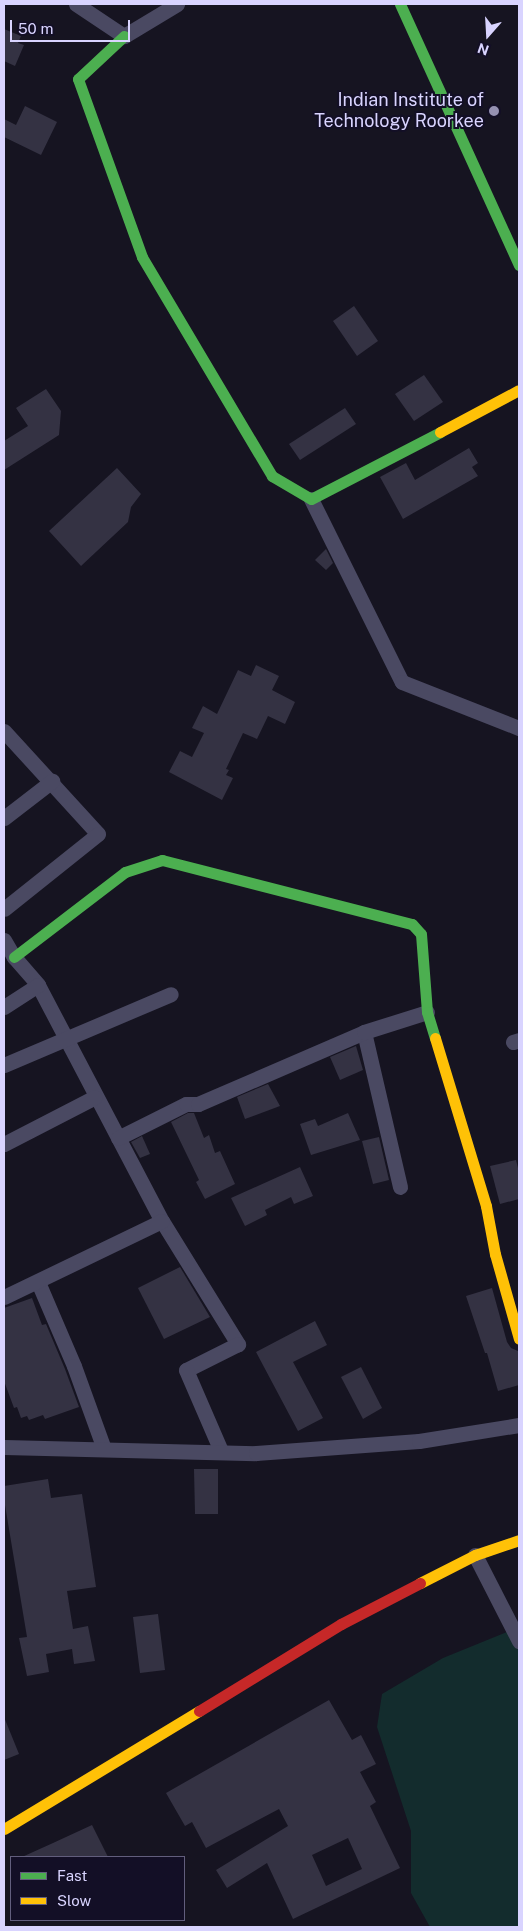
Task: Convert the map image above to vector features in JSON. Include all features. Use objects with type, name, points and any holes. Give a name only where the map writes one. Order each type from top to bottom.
[{"type":"street","points":[[76,4],[87,9],[124,36]]},
{"type":"street","points":[[177,4],[124,36],[78,79],[142,257],[272,476],[311,499],[402,682],[519,728]]},
{"type":"street","points":[[400,4],[519,265]]},
{"type":"street","points":[[311,499],[519,390]]},
{"type":"street","points":[[4,732],[98,834],[4,910]]},
{"type":"street","points":[[4,818],[52,782]]},
{"type":"street","points":[[14,957],[125,872],[162,860],[412,924],[421,934],[427,1012],[486,1206],[495,1254],[519,1339]]},
{"type":"street","points":[[4,940],[14,957],[38,985],[162,1221],[238,1344],[186,1370],[221,1451]]},
{"type":"street","points":[[4,1007],[38,985]]},
{"type":"street","points":[[4,1065],[172,994]]},
{"type":"street","points":[[118,1138],[186,1104],[198,1104],[364,1032],[427,1012]]},
{"type":"street","points":[[364,1032],[400,1187]]},
{"type":"street","points":[[4,1144],[95,1096]]},
{"type":"street","points":[[4,1297],[162,1221]]},
{"type":"street","points":[[38,1282],[74,1366],[104,1450]]},
{"type":"street","points":[[4,1447],[256,1453],[419,1441],[519,1424]]},
{"type":"street","points":[[4,1829],[341,1624],[475,1555],[519,1540]]},
{"type":"street","points":[[475,1555],[519,1641]]},
{"type":"green space","points":[[512,1630],[519,1639],[519,1927],[430,1927],[411,1893],[411,1831],[377,1727],[382,1694],[443,1658]]},
{"type":"building","points":[[4,29],[21,36],[18,43],[24,45],[15,66],[4,61]]},
{"type":"building","points":[[25,106],[57,122],[41,155],[4,137],[4,119],[16,125]]},
{"type":"building","points":[[354,306],[378,341],[357,356],[333,321]]},
{"type":"building","points":[[424,375],[443,402],[414,421],[395,394]]},
{"type":"building","points":[[46,389],[61,411],[59,435],[4,470],[4,441],[28,426],[16,408]]},
{"type":"building","points":[[345,408],[356,424],[300,460],[289,444]]},
{"type":"building","points":[[469,448],[478,463],[472,467],[478,476],[403,519],[380,477],[406,463],[415,480]]},
{"type":"building","points":[[117,468],[141,494],[131,507],[128,522],[81,566],[49,531]]},
{"type":"building","points":[[326,549],[333,563],[326,570],[315,560]]},
{"type":"building","points":[[256,665],[279,676],[272,690],[295,702],[285,724],[268,716],[257,739],[243,733],[226,769],[229,770],[226,775],[233,778],[222,800],[169,772],[180,751],[192,757],[204,733],[192,728],[203,706],[217,714],[238,670],[251,676]]},
{"type":"building","points":[[356,1046],[363,1070],[340,1080],[330,1057]]},
{"type":"building","points":[[268,1084],[280,1106],[245,1119],[237,1097]]},
{"type":"building","points":[[188,1113],[194,1113],[204,1138],[209,1135],[215,1153],[220,1151],[235,1184],[205,1199],[196,1182],[199,1180],[171,1122]]},
{"type":"building","points":[[348,1113],[360,1140],[311,1155],[300,1124],[315,1119],[318,1126]]},
{"type":"building","points":[[142,1136],[150,1154],[140,1158],[131,1142]]},
{"type":"building","points":[[379,1137],[389,1180],[373,1184],[362,1141]]},
{"type":"building","points":[[516,1160],[519,1172],[519,1199],[500,1204],[490,1166]]},
{"type":"building","points":[[300,1167],[313,1196],[294,1204],[291,1197],[265,1210],[267,1215],[245,1226],[231,1198]]},
{"type":"building","points":[[180,1267],[210,1317],[164,1339],[138,1288]]},
{"type":"building","points":[[492,1288],[507,1342],[511,1348],[518,1351],[519,1356],[519,1385],[498,1391],[487,1353],[485,1353],[466,1296]]},
{"type":"building","points":[[32,1298],[42,1325],[46,1324],[79,1407],[45,1419],[43,1415],[29,1420],[27,1416],[21,1418],[17,1407],[14,1408],[4,1381],[4,1308]]},
{"type":"building","points":[[315,1321],[327,1345],[293,1362],[323,1418],[298,1431],[256,1352]]},
{"type":"building","points":[[361,1367],[382,1408],[363,1419],[341,1377]]},
{"type":"building","points":[[194,1469],[218,1469],[218,1514],[195,1514]]},
{"type":"building","points":[[48,1479],[51,1498],[82,1494],[96,1587],[67,1591],[73,1629],[88,1626],[95,1661],[74,1664],[72,1649],[46,1654],[49,1672],[27,1676],[19,1638],[27,1637],[4,1499],[4,1486]]},
{"type":"building","points":[[158,1614],[165,1670],[140,1673],[133,1617]]},
{"type":"building","points":[[329,1700],[352,1740],[361,1735],[376,1764],[360,1772],[376,1802],[370,1806],[400,1868],[293,1919],[267,1863],[227,1888],[216,1870],[288,1826],[279,1809],[206,1848],[192,1822],[185,1826],[166,1793]],"holes":[[[348,1838],[362,1869],[326,1886],[312,1855]]]},
{"type":"building","points":[[4,1717],[19,1754],[4,1760]]},
{"type":"building","points":[[92,1825],[108,1856],[24,1856]]},
{"type":"traffic: fast","points":[[400,4],[519,265]]},
{"type":"traffic: fast","points":[[124,36],[78,79],[142,257],[272,476],[311,499],[440,432]]},
{"type":"traffic: fast","points":[[14,957],[125,872],[162,860],[412,924],[421,934],[427,1012],[435,1038]]},
{"type":"traffic: slow","points":[[440,432],[519,390]]},
{"type":"traffic: slow","points":[[435,1038],[486,1206],[495,1254],[519,1339]]},
{"type":"traffic: slow","points":[[420,1583],[475,1555],[519,1540]]},
{"type":"traffic: slow","points":[[4,1829],[199,1711]]},
{"type":"traffic: jam","points":[[199,1711],[341,1624],[420,1583]]},
{"type":"place","name":"Indian Institute of Technology Roorkee","points":[[494,111]]}]
